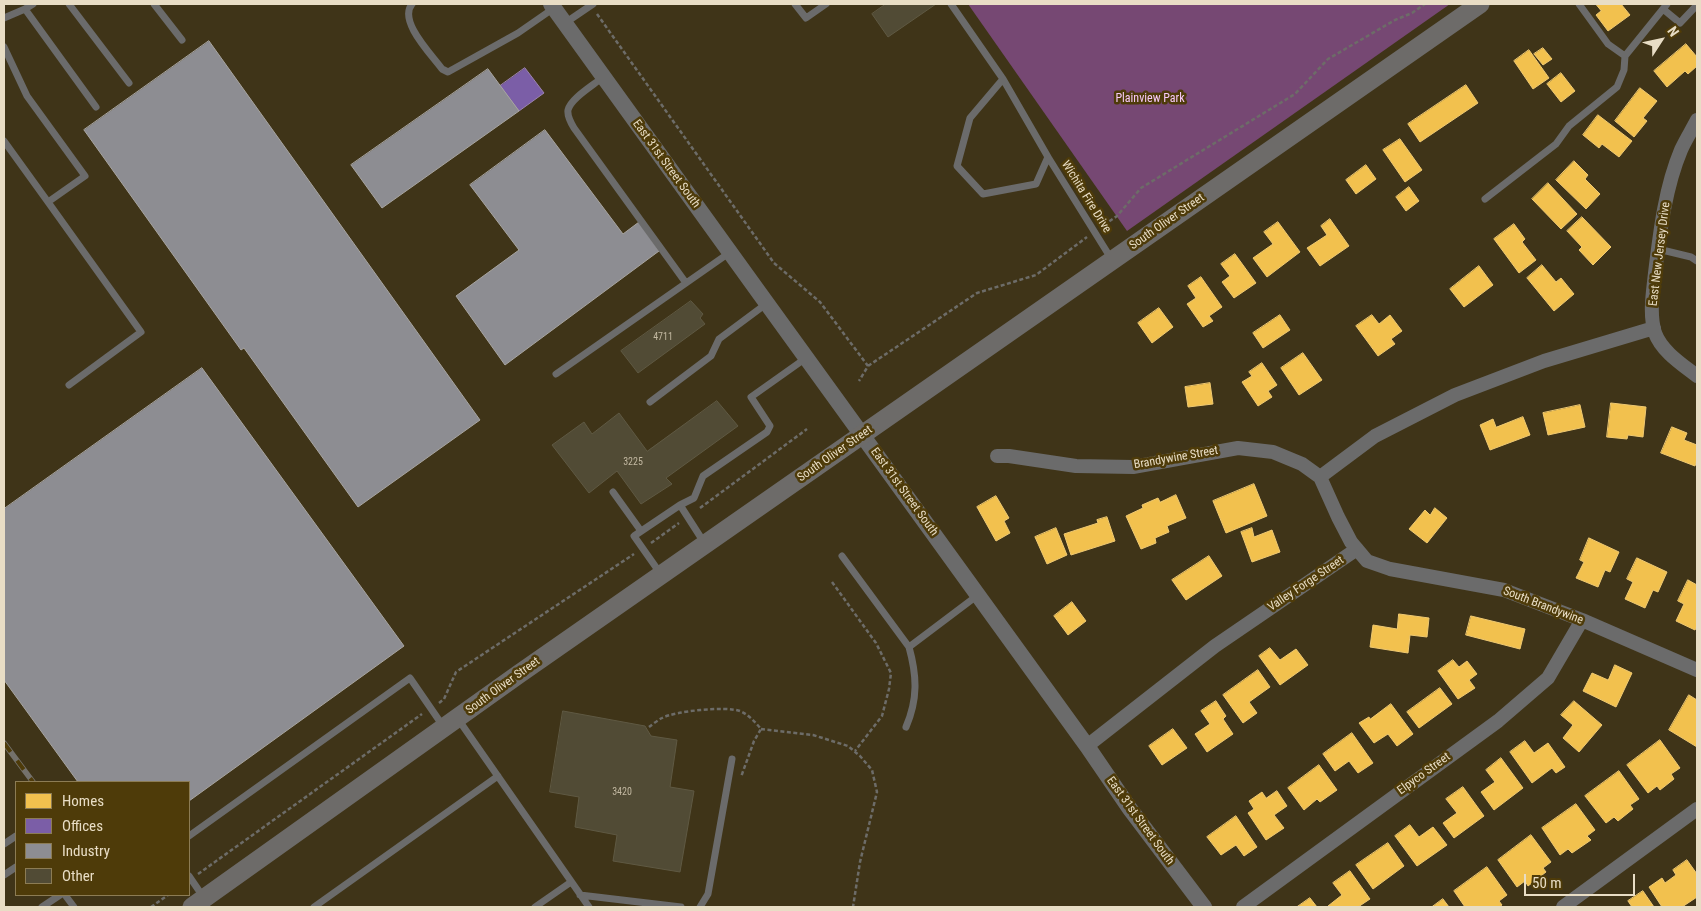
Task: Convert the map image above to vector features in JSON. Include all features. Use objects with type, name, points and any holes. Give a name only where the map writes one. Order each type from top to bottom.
[{"type":"main road","name":"South Oliver Street","points":[[198,903],[705,544],[1480,4]]},
{"type":"street","name":"East 31st Street South","points":[[552,6],[1130,808],[1204,907]]},
{"type":"street","name":"East New Jersey Drive","points":[[1697,120],[1681,150],[1665,202],[1652,299],[1652,321],[1656,335],[1675,359],[1697,376]]},
{"type":"street","points":[[1320,477],[1375,436],[1455,395],[1544,361],[1654,328]]},
{"type":"street","name":"Brandywine Street","points":[[997,456],[1076,466],[1132,467],[1238,448],[1273,452],[1302,464],[1320,477]]},
{"type":"street","name":"Valley Forge Street","points":[[1087,746],[1215,646],[1357,550],[1338,517],[1320,477]]},
{"type":"street","name":"South Brandywine","points":[[1357,550],[1367,561],[1390,569],[1504,590],[1582,620],[1697,670]]},
{"type":"street","name":"Elpyco Street","points":[[1243,907],[1498,721],[1548,678],[1582,620]]},
{"type":"street","points":[[1563,907],[1697,808]]},
{"type":"lane","points":[[4,18],[33,4]]},
{"type":"lane","points":[[68,4],[130,83]]},
{"type":"lane","points":[[154,4],[182,40]]},
{"type":"lane","points":[[412,4],[407,13],[412,28],[442,69],[448,72],[518,33],[552,6]]},
{"type":"lane","points":[[795,4],[806,18],[826,4]]},
{"type":"lane","points":[[950,4],[1003,79],[1048,158]]},
{"type":"lane","points":[[1579,4],[1608,44],[1625,56]]},
{"type":"lane","points":[[565,23],[592,5]]},
{"type":"lane","points":[[1485,199],[1556,144],[1569,126],[1618,87],[1624,70],[1625,56],[1665,6],[1680,22],[1697,5]]},
{"type":"lane","points":[[25,9],[96,107]]},
{"type":"lane","points":[[4,47],[27,96],[85,176],[48,202]]},
{"type":"lane","points":[[604,77],[572,102],[568,110],[569,119],[686,283]]},
{"type":"lane","name":"Wichita Fire Drive","points":[[1003,79],[970,118],[957,166],[983,194],[1036,184],[1048,158]]},
{"type":"lane","points":[[4,141],[141,332],[69,385]]},
{"type":"lane","name":"Wichita Fire Drive","points":[[1048,158],[1112,260]]},
{"type":"lane","points":[[1658,249],[1691,257],[1697,261]]},
{"type":"lane","points":[[556,374],[729,253]]},
{"type":"lane","points":[[650,402],[711,356],[719,339],[767,304]]},
{"type":"lane","points":[[661,575],[634,536],[680,505],[694,498],[704,476],[768,432],[770,426],[751,397],[806,358]]},
{"type":"lane","points":[[613,492],[641,531]]},
{"type":"lane","points":[[680,505],[705,544]]},
{"type":"lane","points":[[842,556],[909,646],[913,661],[915,694],[913,710],[906,727]]},
{"type":"lane","points":[[909,646],[978,595]]},
{"type":"lane","points":[[190,835],[410,678],[430,708],[451,724],[498,776],[589,907]]},
{"type":"lane","points":[[700,907],[708,894],[732,759]]},
{"type":"lane","points":[[314,907],[498,776]]},
{"type":"lane","points":[[4,844],[15,837]]},
{"type":"lane","points":[[4,875],[15,868]]},
{"type":"lane","points":[[190,877],[198,903]]},
{"type":"lane","points":[[535,907],[571,882]]},
{"type":"lane","points":[[580,895],[681,907]]},
{"type":"lane","points":[[42,907],[58,896]]},
{"type":"lane","points":[[66,896],[74,907]]},
{"type":"path","points":[[859,381],[868,366],[977,294],[1036,275],[1117,216],[1141,188],[1295,94],[1328,59],[1425,4]]},
{"type":"path","points":[[592,5],[774,264],[820,302],[868,366]]},
{"type":"path","points":[[190,877],[444,699],[456,672],[688,517],[807,429]]},
{"type":"path","points":[[832,582],[876,642],[891,673],[882,716],[855,752]]},
{"type":"path","points":[[762,729],[813,735],[848,746],[872,770],[877,792],[860,862],[852,907]]},
{"type":"path","points":[[150,907],[166,896]]},
{"type":"green space","name":"Plainview Park","points":[[968,4],[1450,4],[1127,231]]},
{"type":"building: Homes","points":[[1596,4],[1621,4],[1630,15],[1608,31],[1596,15],[1601,11]]},
{"type":"building: Homes","points":[[1686,44],[1697,57],[1697,66],[1688,74],[1685,71],[1667,87],[1654,71]]},
{"type":"building: Homes","points":[[1543,48],[1552,59],[1543,65],[1534,54]]},
{"type":"building: Homes","points":[[1529,50],[1549,78],[1533,89],[1514,61]]},
{"type":"building: Homes","points":[[1561,73],[1575,91],[1561,102],[1547,84]]},
{"type":"building: Homes","points":[[1466,85],[1478,103],[1420,142],[1408,124]]},
{"type":"building: Homes","points":[[1640,88],[1657,101],[1643,118],[1647,121],[1634,137],[1615,121]]},
{"type":"building: Homes","points":[[1598,115],[1632,141],[1619,157],[1602,144],[1599,148],[1583,135]]},
{"type":"building: Homes","points":[[1400,139],[1422,170],[1405,182],[1383,150]]},
{"type":"building: Homes","points":[[1574,161],[1588,175],[1585,179],[1600,194],[1586,209],[1556,180]]},
{"type":"building: Homes","points":[[1366,165],[1376,179],[1356,194],[1346,180]]},
{"type":"building: Homes","points":[[1548,183],[1577,214],[1561,229],[1532,199]]},
{"type":"building: Homes","points":[[1409,187],[1419,201],[1406,211],[1396,197]]},
{"type":"building: Homes","points":[[1582,217],[1611,247],[1593,265],[1579,250],[1582,247],[1567,231]]},
{"type":"building: Homes","points":[[1330,219],[1349,246],[1320,266],[1307,248],[1327,235],[1321,226]]},
{"type":"building: Homes","points":[[1278,222],[1300,252],[1267,277],[1253,258],[1273,244],[1264,232]]},
{"type":"building: Homes","points":[[1514,224],[1525,239],[1522,242],[1536,260],[1519,273],[1494,239]]},
{"type":"building: Homes","points":[[1235,254],[1256,283],[1234,298],[1222,282],[1230,276],[1221,264]]},
{"type":"building: Homes","points":[[1542,265],[1556,282],[1561,278],[1574,294],[1554,311],[1527,278]]},
{"type":"building: Homes","points":[[1479,266],[1493,285],[1464,307],[1450,289]]},
{"type":"building: Homes","points":[[1201,277],[1222,307],[1209,316],[1213,321],[1203,327],[1187,304],[1196,298],[1188,286]]},
{"type":"building: Homes","points":[[1159,308],[1173,327],[1152,343],[1138,323]]},
{"type":"building: Homes","points":[[1280,315],[1290,330],[1263,348],[1253,333]]},
{"type":"building: Homes","points":[[1372,315],[1379,324],[1390,315],[1402,331],[1391,339],[1395,344],[1378,356],[1356,326]]},
{"type":"building: Homes","points":[[1303,353],[1322,380],[1299,395],[1281,368]]},
{"type":"building: Homes","points":[[1262,363],[1277,385],[1268,391],[1272,397],[1258,406],[1242,382],[1252,376],[1249,372]]},
{"type":"building: Homes","points":[[1210,383],[1213,404],[1188,407],[1185,387]]},
{"type":"building: Homes","points":[[1611,403],[1646,407],[1643,437],[1628,435],[1627,439],[1607,437]]},
{"type":"building: Homes","points":[[1580,405],[1585,427],[1548,435],[1543,413]]},
{"type":"building: Homes","points":[[1523,417],[1530,435],[1490,450],[1480,425],[1493,419],[1496,427]]},
{"type":"building: Homes","points":[[1672,427],[1687,433],[1684,440],[1697,445],[1695,466],[1661,453]]},
{"type":"building: Homes","points":[[1254,484],[1267,516],[1226,533],[1213,501]]},
{"type":"building: Homes","points":[[1176,495],[1186,518],[1167,526],[1169,532],[1155,538],[1156,543],[1141,549],[1126,516],[1143,508],[1142,505],[1158,498],[1160,502]]},
{"type":"building: Homes","points":[[996,496],[1009,518],[1004,521],[1010,533],[996,541],[977,507]]},
{"type":"building: Homes","points":[[1435,508],[1447,518],[1427,543],[1409,529],[1425,510],[1430,515]]},
{"type":"building: Homes","points":[[1107,517],[1115,541],[1071,555],[1064,534],[1098,523],[1097,520]]},
{"type":"building: Homes","points":[[1056,528],[1067,555],[1047,564],[1035,537]]},
{"type":"building: Homes","points":[[1252,528],[1254,537],[1272,530],[1280,552],[1252,562],[1241,532]]},
{"type":"building: Homes","points":[[1589,538],[1619,552],[1610,572],[1605,570],[1598,587],[1576,578],[1584,562],[1580,560]]},
{"type":"building: Homes","points":[[1209,556],[1222,576],[1186,600],[1172,580]]},
{"type":"building: Homes","points":[[1637,558],[1667,572],[1658,592],[1653,590],[1645,608],[1625,599],[1633,582],[1627,579]]},
{"type":"building: Homes","points":[[1688,580],[1697,585],[1697,626],[1695,630],[1676,621],[1684,604],[1678,601]]},
{"type":"building: Homes","points":[[1072,602],[1086,621],[1068,635],[1054,616]]},
{"type":"building: Homes","points":[[1399,614],[1429,618],[1427,637],[1410,635],[1408,653],[1370,647],[1373,625],[1397,629]]},
{"type":"building: Homes","points":[[1471,616],[1525,629],[1520,649],[1466,635]]},
{"type":"building: Homes","points":[[1270,648],[1280,660],[1296,649],[1308,665],[1280,685],[1259,656]]},
{"type":"building: Homes","points":[[1453,660],[1459,667],[1467,661],[1477,674],[1469,680],[1475,688],[1458,699],[1438,671]]},
{"type":"building: Homes","points":[[1615,665],[1632,673],[1616,707],[1583,691],[1592,673],[1608,680]]},
{"type":"building: Homes","points":[[1258,670],[1270,687],[1249,702],[1257,713],[1243,723],[1223,695]]},
{"type":"building: Homes","points":[[1440,688],[1452,704],[1419,728],[1407,712]]},
{"type":"building: Homes","points":[[1689,695],[1697,700],[1697,747],[1669,730]]},
{"type":"building: Homes","points":[[1216,701],[1226,716],[1223,719],[1233,734],[1207,752],[1195,734],[1210,724],[1201,711]]},
{"type":"building: Homes","points":[[1574,701],[1602,725],[1579,752],[1563,738],[1573,725],[1561,715]]},
{"type":"building: Homes","points":[[1391,704],[1413,734],[1397,746],[1388,734],[1374,743],[1359,723],[1369,717],[1370,719]]},
{"type":"building: Homes","points":[[1173,729],[1187,748],[1162,765],[1149,746]]},
{"type":"building: Homes","points":[[1352,733],[1373,763],[1358,773],[1349,761],[1335,771],[1323,754]]},
{"type":"building: Homes","points":[[1660,740],[1680,768],[1671,774],[1674,779],[1660,790],[1657,786],[1648,793],[1627,765]]},
{"type":"building: Homes","points":[[1525,741],[1534,753],[1548,743],[1565,767],[1556,773],[1552,768],[1532,783],[1510,752]]},
{"type":"building: Homes","points":[[1501,758],[1523,788],[1494,810],[1481,792],[1495,782],[1486,770]]},
{"type":"building: Homes","points":[[1319,765],[1337,790],[1320,802],[1317,799],[1304,810],[1288,788]]},
{"type":"building: Homes","points":[[1619,771],[1639,799],[1630,805],[1633,809],[1618,821],[1614,817],[1606,823],[1585,796]]},
{"type":"building: Homes","points":[[1463,787],[1484,816],[1454,838],[1443,823],[1457,813],[1446,799]]},
{"type":"building: Homes","points":[[1277,791],[1287,806],[1274,815],[1284,828],[1266,840],[1248,813],[1254,809],[1249,801],[1262,792],[1266,798]]},
{"type":"building: Homes","points":[[1576,804],[1595,830],[1587,836],[1591,840],[1572,853],[1568,849],[1560,855],[1542,828]]},
{"type":"building: Homes","points":[[1236,816],[1257,847],[1244,856],[1236,845],[1221,855],[1207,837]]},
{"type":"building: Homes","points":[[1410,825],[1419,837],[1433,827],[1447,845],[1417,866],[1395,836]]},
{"type":"building: Homes","points":[[1531,835],[1551,862],[1543,868],[1546,872],[1528,886],[1525,881],[1517,887],[1498,860]]},
{"type":"building: Homes","points":[[1388,843],[1404,866],[1373,889],[1356,865]]},
{"type":"building: Homes","points":[[1687,860],[1697,874],[1697,897],[1682,907],[1662,907],[1649,887],[1662,878],[1665,883],[1676,875],[1673,870]]},
{"type":"building: Homes","points":[[1487,867],[1507,895],[1499,901],[1502,905],[1499,907],[1465,907],[1454,891]]},
{"type":"building: Homes","points":[[1350,871],[1370,899],[1358,907],[1329,907],[1342,895],[1333,883]]},
{"type":"building: Homes","points":[[1643,891],[1654,907],[1632,907],[1628,901]]},
{"type":"building: Homes","points":[[1310,898],[1317,907],[1297,907]]},
{"type":"building: Homes","points":[[1443,899],[1449,907],[1432,907]]},
{"type":"building: Offices","points":[[525,68],[544,93],[519,111],[500,86]]},
{"type":"building: Industry","points":[[209,41],[480,420],[358,507],[244,348],[241,350],[84,130]]},
{"type":"building: Industry","points":[[488,69],[519,111],[382,208],[351,165]]},
{"type":"building: Industry","points":[[545,130],[623,234],[639,222],[659,251],[505,365],[456,296],[519,250],[470,185]]},
{"type":"building: Industry","points":[[202,368],[404,646],[190,800],[190,781],[77,781],[4,680],[4,509]]},
{"type":"building: Other","points":[[886,4],[936,4],[888,37],[872,14]]},
{"type":"building: Other","points":[[691,301],[703,314],[700,318],[705,324],[638,373],[621,351]]},
{"type":"building: Other","points":[[717,401],[738,426],[666,478],[672,484],[641,504],[617,471],[589,493],[552,445],[584,422],[592,434],[619,413],[647,451]]},
{"type":"building: Other","points":[[563,711],[645,726],[651,736],[677,740],[670,787],[694,791],[680,872],[613,861],[617,835],[575,827],[579,797],[550,792]]},
{"type":"railway","points":[[4,743],[32,781]]}]
